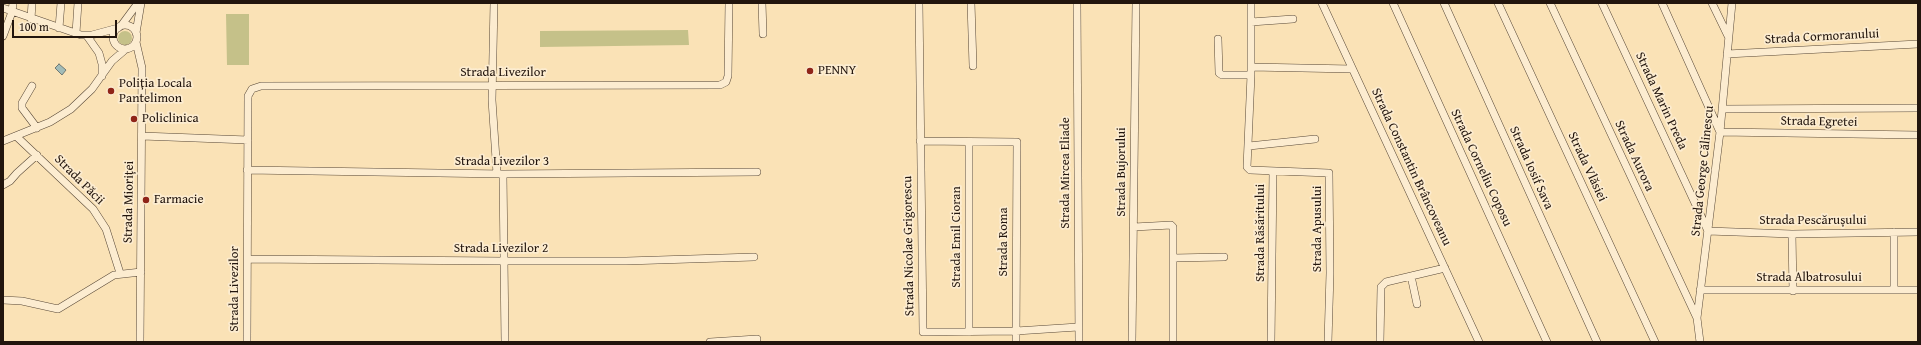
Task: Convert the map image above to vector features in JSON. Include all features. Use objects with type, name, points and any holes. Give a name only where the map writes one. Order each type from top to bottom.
[{"type":"street","points":[[3,36],[12,12],[13,3]]},
{"type":"street","points":[[31,18],[32,3]]},
{"type":"street","points":[[59,28],[61,3]]},
{"type":"street","points":[[76,33],[78,3]]},
{"type":"street","points":[[112,61],[114,33],[138,3]]},
{"type":"street","points":[[3,141],[37,128],[61,116],[75,106],[92,89],[112,61],[136,42],[141,3]]},
{"type":"street","points":[[494,3],[492,84],[500,174],[504,262],[505,342]]},
{"type":"street","name":"Strada Livezilor","points":[[247,342],[248,96],[252,89],[256,86],[723,84],[728,80],[729,3]]},
{"type":"street","points":[[762,3],[763,34]]},
{"type":"street","name":"Strada Nicolae Grigorescu","points":[[919,3],[922,332],[1016,331],[1025,329],[1078,327]]},
{"type":"street","points":[[971,3],[973,66]]},
{"type":"street","name":"Strada Mircea Eliade","points":[[1077,3],[1079,342]]},
{"type":"street","name":"Strada Bujorului","points":[[1132,342],[1136,3]]},
{"type":"street","name":"Strada Răsăritului","points":[[1251,3],[1251,75],[1248,169],[1273,171],[1271,342]]},
{"type":"street","name":"Strada Constantin Brâncoveanu","points":[[1322,3],[1479,342]]},
{"type":"street","name":"Strada Corneliu Coposu","points":[[1393,3],[1547,342]]},
{"type":"street","name":"Strada Iosif Sava","points":[[1444,3],[1597,342]]},
{"type":"street","name":"Strada Vlăsiei","points":[[1498,3],[1655,342]]},
{"type":"street","name":"Strada Aurora","points":[[1550,3],[1697,318]]},
{"type":"street","name":"Strada Marin Preda","points":[[1602,3],[1708,231]]},
{"type":"street","points":[[1662,3],[1720,132]]},
{"type":"street","points":[[1712,3],[1728,36]]},
{"type":"street","name":"Strada George Călinescu","points":[[1700,342],[1697,318],[1720,132],[1732,3]]},
{"type":"street","points":[[3,8],[59,28],[87,36],[128,26],[136,33]]},
{"type":"street","points":[[1251,22],[1293,19]]},
{"type":"street","points":[[98,33],[114,42],[120,48],[127,49],[141,63]]},
{"type":"street","points":[[87,36],[99,53],[102,64],[102,76]]},
{"type":"street","points":[[1218,39],[1219,73],[1222,75],[1251,75]]},
{"type":"street","name":"Strada Mioriței","points":[[136,42],[141,63],[142,136],[140,342]]},
{"type":"street","name":"Strada Cormoranului","points":[[1727,54],[1918,44]]},
{"type":"street","points":[[1251,67],[1352,69]]},
{"type":"street","points":[[32,86],[22,103],[22,108],[37,128]]},
{"type":"street","points":[[1722,109],[1918,108]]},
{"type":"street","name":"Strada Egretei","points":[[1720,132],[1918,135]]},
{"type":"street","name":"Strada Păcii","points":[[16,136],[84,199],[99,217],[106,229],[120,273]]},
{"type":"street","points":[[142,136],[248,140]]},
{"type":"street","points":[[1249,146],[1315,140]]},
{"type":"street","points":[[920,141],[969,142]]},
{"type":"street","name":"Strada Roma","points":[[969,142],[1017,142],[1016,342]]},
{"type":"street","name":"Strada Emil Cioran","points":[[969,142],[969,332]]},
{"type":"street","points":[[3,185],[10,181],[37,155]]},
{"type":"street","name":"Strada Livezilor 3","points":[[247,170],[500,174],[757,172]]},
{"type":"street","name":"Strada Apusului","points":[[1273,171],[1329,173],[1330,273],[1328,342]]},
{"type":"street","points":[[1134,226],[1172,226],[1173,342]]},
{"type":"street","name":"Strada Pescărușului","points":[[1708,231],[1792,234],[1918,232]]},
{"type":"street","points":[[1894,232],[1894,290]]},
{"type":"street","points":[[1792,234],[1793,291]]},
{"type":"street","name":"Strada Livezilor 2","points":[[248,260],[504,262],[626,261],[754,257]]},
{"type":"street","points":[[1173,258],[1224,257]]},
{"type":"street","points":[[1380,342],[1380,287],[1386,282],[1445,268]]},
{"type":"street","points":[[4,298],[58,309],[120,273],[141,272]]},
{"type":"street","points":[[1411,276],[1417,304]]},
{"type":"street","name":"Strada Albatrosului","points":[[1700,290],[1918,290]]},
{"type":"street","points":[[710,342],[756,339]]},
{"type":"shaded area","points":[[226,14],[249,14],[249,65],[227,65]]},
{"type":"shaded area","points":[[688,30],[689,45],[540,47],[540,31]]},
{"type":"shaded area","points":[[125,31],[130,33],[132,38],[130,43],[125,45],[120,43],[118,38],[120,33]]},
{"type":"water","points":[[59,64],[66,70],[62,75],[55,68]]},
{"type":"place","name":"PENNY","points":[[810,71]]},
{"type":"place","name":"Poliția Locala Pantelimon","points":[[111,91]]},
{"type":"place","name":"Policlinica","points":[[134,119]]},
{"type":"place","name":"Farmacie","points":[[146,200]]}]
